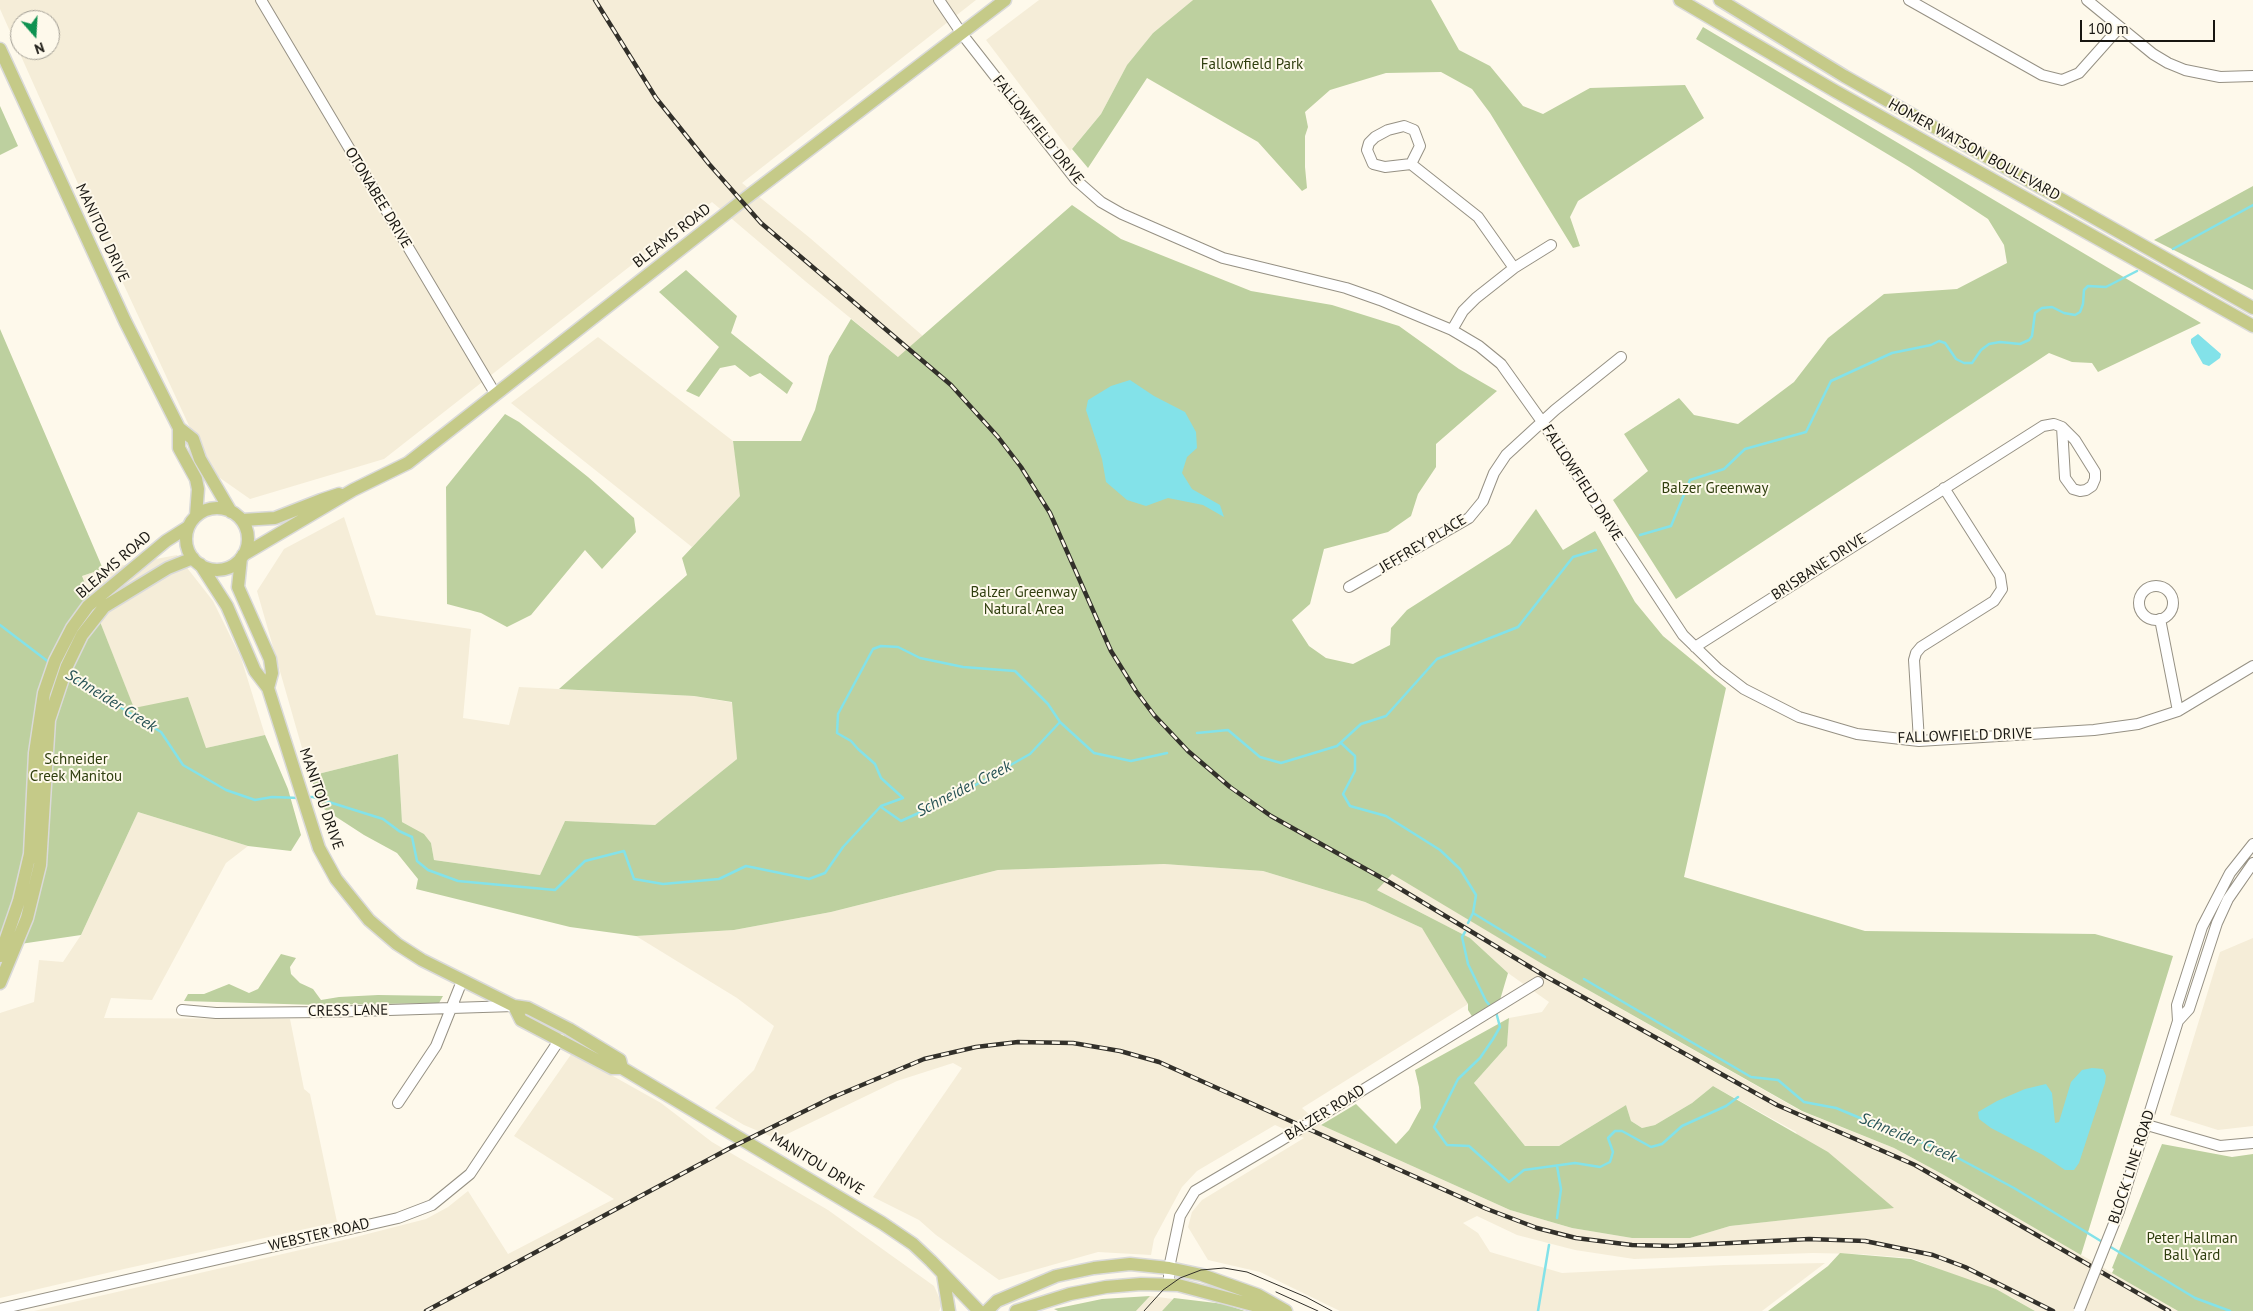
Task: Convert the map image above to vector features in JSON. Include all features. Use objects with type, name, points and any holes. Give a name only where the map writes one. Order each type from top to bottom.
[{"type":"main road","name":"BLEAMS ROAD","points":[[242,556],[353,490],[408,463],[742,202],[1006,0]]},
{"type":"main road","name":"HOMER WATSON BOULEVARD","points":[[1680,0],[1835,91],[2253,326]]},
{"type":"main road","name":"HOMER WATSON BOULEVARD","points":[[1720,0],[1844,76],[2253,308]]},
{"type":"main road","name":"MANITOU DRIVE","points":[[0,49],[121,312],[179,428],[193,439],[200,458],[232,512]]},
{"type":"main road","name":"MANITOU DRIVE","points":[[179,428],[179,448],[196,479],[198,489],[196,516]]},
{"type":"main road","name":"BLEAMS ROAD","points":[[242,520],[275,518],[353,490]]},
{"type":"main road","points":[[221,508],[232,512],[242,520],[248,537],[242,556],[232,565],[222,569],[210,569],[196,561],[186,543],[188,527],[196,516],[210,509],[221,508]]},
{"type":"main road","name":"BLEAMS ROAD","points":[[0,956],[19,902],[30,854],[35,753],[49,696],[66,666],[77,631],[88,606],[178,532],[188,527]]},
{"type":"main road","name":"MANITOU DRIVE","points":[[242,556],[238,588],[270,659],[272,673],[268,688]]},
{"type":"main road","name":"BLEAMS ROAD","points":[[77,631],[104,607],[135,586],[168,568],[196,561]]},
{"type":"main road","name":"MANITOU DRIVE","points":[[196,561],[226,606],[255,671],[268,688],[312,831],[336,879],[369,920],[397,944],[422,960],[514,1006],[528,1008],[568,1029],[620,1060],[622,1068]]},
{"type":"main road","name":"BLEAMS ROAD","points":[[0,983],[28,918],[40,865],[49,696]]},
{"type":"main road","name":"MANITOU DRIVE","points":[[514,1006],[521,1020],[612,1068],[622,1068],[882,1222],[913,1244],[943,1271],[979,1311]]},
{"type":"main road","points":[[987,1311],[997,1301],[1056,1276],[1094,1268],[1130,1264],[1169,1268],[1202,1275],[1248,1291],[1286,1311]]},
{"type":"main road","points":[[943,1271],[950,1311]]},
{"type":"main road","points":[[1016,1311],[1070,1294],[1106,1286],[1141,1284],[1178,1286],[1253,1305],[1273,1305]]},
{"type":"street","name":"OTONABEE DRIVE","points":[[261,0],[496,395]]},
{"type":"street","name":"FALLOWFIELD DRIVE","points":[[939,0],[962,34],[1076,180],[1101,202],[1122,214],[1223,258],[1346,288],[1452,330],[1479,346],[1500,364],[1543,422],[1657,597],[1684,635],[1718,669],[1744,688],[1799,717],[1857,734],[1919,741],[2094,730],[2138,724],[2178,711],[2253,666]]},
{"type":"street","points":[[1909,0],[2042,75],[2062,80],[2079,73],[2120,27]]},
{"type":"street","points":[[2087,0],[2153,54],[2184,70],[2220,77],[2253,76]]},
{"type":"street","points":[[1411,164],[1420,146],[1414,130],[1404,126],[1396,128],[1374,137],[1369,143],[1367,150],[1373,164],[1385,167],[1411,164],[1478,216],[1514,268]]},
{"type":"street","points":[[1452,330],[1463,311],[1476,298],[1514,268],[1551,245]]},
{"type":"street","name":"JEFFREY PLACE","points":[[1349,587],[1469,518],[1483,501],[1500,461],[1555,410],[1620,357]]},
{"type":"street","name":"BRISBANE DRIVE","points":[[1695,647],[2043,426],[2054,424],[2062,427]]},
{"type":"street","points":[[2062,427],[2075,440],[2095,472],[2095,479],[2086,490],[2073,489],[2065,478],[2062,427]]},
{"type":"street","points":[[1919,741],[1914,660],[1916,653],[1921,647],[1994,601],[2002,589],[2000,576],[1944,488]]},
{"type":"street","points":[[2160,619],[2178,711]]},
{"type":"street","name":"BLOCK LINE ROAD","points":[[2079,1311],[2120,1211],[2178,1021],[2177,1005],[2202,927],[2230,873],[2253,844]]},
{"type":"street","name":"BLOCK LINE ROAD","points":[[2178,1021],[2189,1009],[2217,923],[2228,899],[2253,863]]},
{"type":"street","points":[[398,1103],[436,1046],[462,981]]},
{"type":"street","name":"BALZER ROAD","points":[[1169,1285],[1169,1268],[1180,1216],[1196,1191],[1538,982]]},
{"type":"street","name":"CRESS LANE","points":[[182,1010],[244,1013],[514,1006]]},
{"type":"street","name":"WEBSTER ROAD","points":[[0,1309],[398,1218],[432,1205],[470,1174],[560,1039]]},
{"type":"street","points":[[2147,1126],[2220,1146],[2253,1143]]},
{"type":"shaded area","points":[[0,0],[976,0],[742,183],[810,238],[961,369],[1433,897],[1544,965],[1801,1111],[1894,1148],[2178,1311],[2035,1311],[2011,1297],[1911,1258],[1813,1253],[1634,1259],[1575,1250],[1517,1235],[1477,1216],[1463,1223],[1478,1233],[1490,1252],[1562,1273],[1724,1265],[1825,1263],[1762,1311],[1340,1311],[1260,1272],[1208,1260],[1188,1227],[1192,1212],[1202,1200],[1304,1138],[1275,1125],[1197,1171],[1182,1187],[1154,1239],[1151,1255],[1098,1252],[999,1280],[936,1235],[919,1220],[873,1197],[962,1068],[953,1063],[897,1081],[777,1139],[744,1125],[715,1108],[754,1070],[774,1026],[737,998],[636,936],[734,930],[831,912],[998,870],[1164,864],[1263,871],[1365,902],[1422,928],[1436,947],[1468,1004],[1302,1108],[1321,1125],[1510,1210],[1572,1228],[1632,1238],[1690,1238],[1730,1226],[1819,1216],[1796,1132],[1713,1086],[1692,1103],[1655,1125],[1642,1128],[1631,1121],[1626,1105],[1559,1146],[1525,1146],[1474,1083],[1507,1046],[1509,1018],[1542,1012],[1549,1002],[1508,973],[1470,938],[1354,878],[952,401],[712,202],[384,459],[250,499],[210,471],[104,242],[23,60],[60,60],[60,10],[10,10],[10,31],[0,9]]},
{"type":"shaded area","points":[[1039,0],[1193,0],[1153,33],[1127,65],[1101,114],[1070,151],[986,40]]},
{"type":"shaded area","points":[[598,337],[733,441],[741,495],[692,547],[511,403]]},
{"type":"shaded area","points":[[344,517],[376,615],[471,629],[463,718],[509,725],[519,687],[694,696],[735,703],[737,759],[655,825],[565,821],[540,875],[434,860],[431,843],[424,834],[402,822],[398,754],[310,776],[257,591],[284,549]]},
{"type":"shaded area","points":[[177,555],[213,601],[241,658],[265,735],[206,748],[134,709],[82,576],[103,569]]},
{"type":"shaded area","points":[[138,812],[248,846],[226,863],[152,1000],[111,998],[104,1018],[290,1019],[304,1089],[310,1094],[337,1222],[0,1298],[0,1013],[34,1002],[39,960],[63,962],[81,935]]},
{"type":"shaded area","points":[[2253,938],[2253,1126],[2218,1130],[2170,1115],[2220,952]]},
{"type":"shaded area","points":[[572,1053],[661,1103],[712,1142],[828,1210],[934,1286],[942,1304],[939,1311],[34,1311],[348,1239],[426,1219],[448,1207],[468,1191],[508,1254],[614,1199],[514,1136]]},
{"type":"shaded area","points":[[1150,1296],[1173,1299],[1162,1311],[1136,1311]]},
{"type":"green space","name":"Fallowfield Park","points":[[1193,0],[1431,0],[1459,50],[1490,66],[1523,106],[1543,114],[1590,88],[1685,85],[1704,118],[1578,201],[1570,217],[1580,246],[1573,248],[1490,113],[1472,89],[1441,72],[1386,73],[1330,90],[1305,112],[1308,127],[1305,136],[1307,188],[1302,191],[1258,142],[1147,78],[1088,168],[1072,149],[1101,114],[1127,65],[1153,33]]},
{"type":"green space","name":"Balzer Greenway","points":[[1703,27],[2201,323],[2098,372],[2092,363],[2072,362],[2049,353],[1676,599],[1613,500],[1648,471],[1624,434],[1679,398],[1694,415],[1738,424],[1794,382],[1828,338],[1884,294],[1957,289],[2007,263],[2004,245],[1988,219],[1909,167],[1696,39]]},
{"type":"green space","points":[[0,106],[18,146],[0,155]]},
{"type":"green space","points":[[2253,186],[2253,290],[2154,240]]},
{"type":"green space","name":"Balzer Greenway Natural Area","points":[[1072,205],[1121,239],[1251,291],[1332,305],[1399,326],[1459,369],[1497,391],[1436,444],[1436,467],[1418,494],[1411,516],[1388,532],[1324,549],[1310,604],[1292,620],[1309,646],[1326,658],[1353,664],[1390,645],[1391,628],[1407,610],[1510,544],[1536,509],[1563,550],[1595,531],[1635,602],[1663,636],[1726,688],[1684,877],[1865,931],[2095,934],[2173,956],[2081,1255],[1894,1148],[1802,1111],[1544,965],[1392,874],[1377,890],[1470,938],[1508,973],[1500,1000],[1473,1018],[1468,1010],[1468,1004],[1422,928],[1365,902],[1263,871],[1164,864],[998,870],[831,912],[734,930],[636,936],[570,927],[416,889],[418,879],[397,853],[364,835],[324,809],[310,776],[398,754],[402,822],[424,834],[431,843],[434,860],[540,875],[565,821],[655,825],[737,759],[732,702],[694,696],[559,689],[687,575],[682,558],[740,496],[733,441],[801,441],[815,410],[829,356],[851,319],[898,357]]},
{"type":"green space","points":[[686,270],[737,316],[731,333],[793,383],[787,394],[760,373],[750,377],[735,365],[720,368],[699,397],[686,391],[719,347],[659,292]]},
{"type":"green space","name":"Schneider Creek Manitou","points":[[0,329],[103,569],[82,576],[134,708],[188,697],[206,748],[265,735],[288,789],[301,835],[291,851],[248,846],[138,812],[81,935],[0,947]]},
{"type":"green space","points":[[505,414],[519,422],[588,477],[634,518],[636,532],[602,569],[585,550],[531,615],[507,627],[481,613],[447,604],[446,487]]},
{"type":"green space","points":[[281,954],[296,958],[290,967],[291,974],[300,983],[313,989],[321,1000],[378,995],[443,996],[439,1003],[317,1005],[184,1001],[188,994],[204,994],[229,984],[249,993],[258,989]]},
{"type":"green space","points":[[1509,1018],[1507,1046],[1474,1083],[1525,1146],[1559,1146],[1626,1105],[1631,1121],[1642,1128],[1655,1125],[1692,1103],[1713,1086],[1828,1152],[1894,1208],[1730,1226],[1690,1238],[1632,1238],[1572,1228],[1510,1210],[1321,1125],[1356,1104],[1396,1144],[1409,1130],[1421,1108],[1415,1070]]},
{"type":"green space","name":"Peter Hallman Ball Yard","points":[[2162,1144],[2232,1157],[2253,1154],[2253,1311],[2178,1311],[2112,1273],[2114,1269],[2112,1268]]},
{"type":"green space","points":[[1840,1253],[1911,1259],[1996,1289],[2035,1311],[1768,1311],[1828,1266]]},
{"type":"green space","points":[[1150,1296],[1136,1311],[1058,1311],[1054,1309],[1102,1299]]},
{"type":"green space","points":[[1174,1298],[1224,1304],[1245,1311],[1162,1311]]},
{"type":"water","points":[[2198,334],[2221,354],[2220,358],[2209,366],[2203,364],[2191,343],[2191,339]]},
{"type":"water","points":[[1130,380],[1154,396],[1185,412],[1196,432],[1197,448],[1187,457],[1182,473],[1192,489],[1220,505],[1224,517],[1203,505],[1168,498],[1146,506],[1127,500],[1106,482],[1102,459],[1086,410],[1088,400],[1111,386]]},
{"type":"water","points":[[2092,1068],[2103,1069],[2106,1076],[2105,1083],[2079,1163],[2074,1170],[2065,1170],[2043,1155],[1991,1128],[1979,1119],[1978,1112],[1997,1101],[2025,1089],[2046,1084],[2052,1093],[2055,1123],[2059,1122],[2071,1082],[2082,1070]]},
{"type":"waterway","points":[[2173,249],[2253,205]]},
{"type":"waterway","points":[[1640,535],[1671,526],[1690,480],[1724,469],[1745,449],[1806,432],[1831,381],[1892,353],[1931,345],[1939,341],[1945,343],[1956,359],[1964,363],[1972,363],[1981,350],[1989,344],[2000,342],[2020,344],[2029,340],[2032,336],[2035,313],[2042,308],[2052,307],[2064,313],[2075,315],[2080,312],[2083,304],[2084,290],[2088,286],[2106,287],[2137,271]]},
{"type":"waterway","points":[[1197,733],[1228,730],[1260,757],[1281,763],[1337,746],[1361,724],[1386,716],[1437,659],[1518,627],[1573,557],[1596,550]]},
{"type":"waterway","name":"Schneider Creek","points":[[0,625],[50,663]]},
{"type":"waterway","name":"Schneider Creek","points":[[307,797],[313,797],[383,819],[399,831],[412,837],[417,861],[428,870],[458,881],[555,890],[585,861],[624,851],[634,879],[663,884],[719,879],[746,866],[809,879],[825,873],[843,847],[881,806],[903,798],[881,778],[875,764],[851,741],[837,733],[838,714],[873,649],[881,646],[898,647],[920,658],[963,667],[1015,671],[1048,704],[1060,722],[1094,753],[1131,761],[1167,753]]},
{"type":"waterway","name":"Schneider Creek","points":[[67,675],[161,732],[183,765],[226,790],[255,800],[272,797],[299,798]]},
{"type":"waterway","name":"Schneider Creek","points":[[881,807],[901,821],[958,795],[1030,754],[1060,722]]},
{"type":"waterway","name":"Schneider Creek","points":[[1341,743],[1355,756],[1355,771],[1343,794],[1350,806],[1386,816],[1440,850],[1460,869],[1476,895],[1473,913],[1468,923]]},
{"type":"waterway","name":"Schneider Creek","points":[[1473,913],[1545,957]]},
{"type":"waterway","name":"Schneider Creek","points":[[1465,932],[1462,937],[1468,964],[1486,1001],[1492,1008]]},
{"type":"waterway","name":"Schneider Creek","points":[[1584,979],[1751,1077],[1778,1080],[1804,1102],[1836,1108],[1943,1150],[2014,1188],[2104,1243]]},
{"type":"waterway","name":"Schneider Creek","points":[[1496,1012],[1500,1027],[1480,1058],[1458,1079],[1434,1127],[1447,1145],[1469,1146],[1509,1182],[1524,1170],[1575,1163],[1600,1167],[1610,1162],[1613,1152],[1608,1138],[1615,1131],[1622,1131],[1651,1147],[1662,1144],[1682,1126],[1726,1106],[1738,1097]]},
{"type":"waterway","points":[[1557,1166],[1561,1189],[1557,1218]]},
{"type":"waterway","points":[[1538,1311],[1549,1245]]},
{"type":"waterway","name":"Schneider Creek","points":[[2109,1246],[2195,1298],[2230,1311]]},
{"type":"tram line","points":[[1144,1311],[1163,1290],[1180,1278],[1201,1270],[1224,1268],[1247,1272],[1306,1297],[1332,1311]]},
{"type":"tram line","points":[[1276,1292],[1318,1311]]},
{"type":"railway","points":[[595,0],[656,98],[709,164],[761,223],[951,385],[998,437],[1021,467],[1050,513],[1111,651],[1136,691],[1154,715],[1188,751],[1230,787],[1271,816],[1389,882],[1545,976],[1777,1105],[1915,1165],[2169,1311]]},
{"type":"railway","points":[[426,1311],[732,1147],[831,1098],[924,1059],[976,1047],[1018,1042],[1073,1043],[1120,1051],[1159,1062],[1487,1209],[1537,1228],[1576,1238],[1632,1245],[1673,1246],[1809,1239],[1865,1241],[1933,1255],[1965,1267],[2053,1311]]}]
